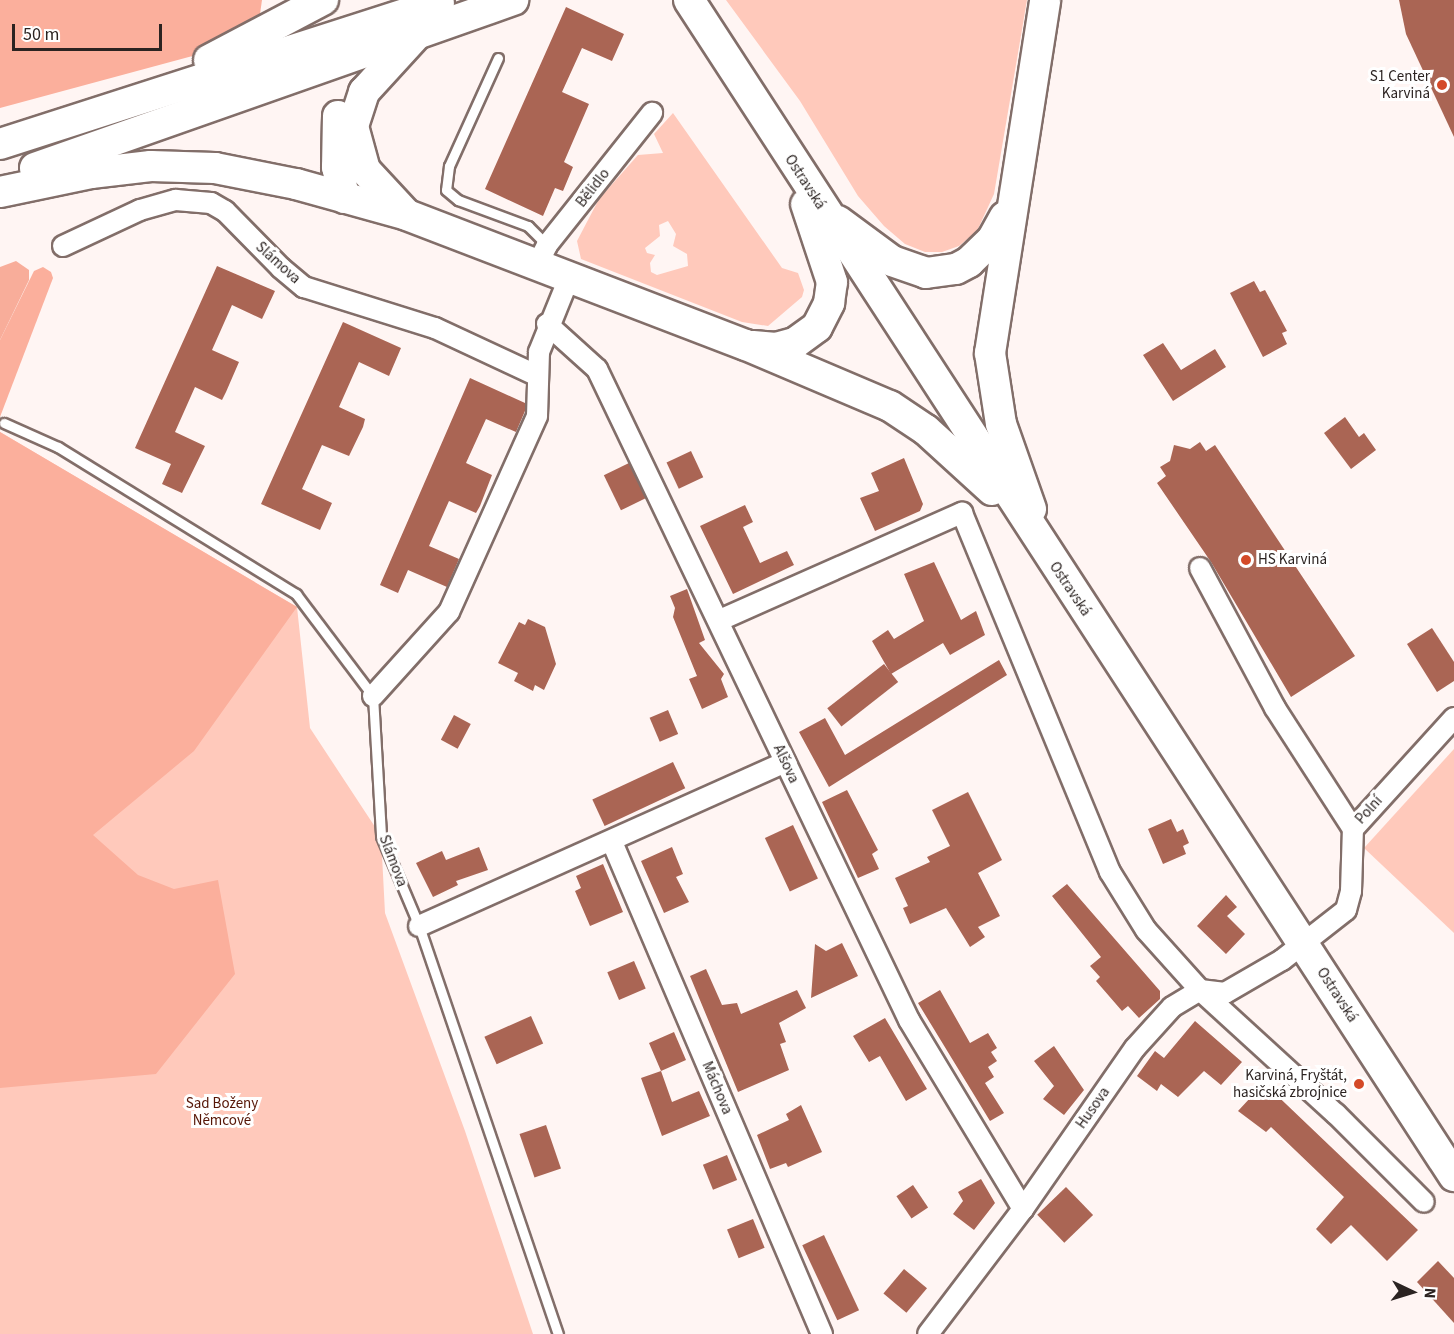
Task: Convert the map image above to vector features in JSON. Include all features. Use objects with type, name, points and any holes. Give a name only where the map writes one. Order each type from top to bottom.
[{"type":"main road","points":[[127,100],[323,0]]},
{"type":"main road","points":[[0,181],[361,51],[447,0]]},
{"type":"main road","points":[[0,144],[127,100],[412,22],[513,0]]},
{"type":"main road","name":"Ostravská","points":[[689,0],[792,164],[1454,1176]]},
{"type":"main road","points":[[1045,0],[1010,209],[991,367],[1001,424],[1047,555]]},
{"type":"main road","points":[[407,215],[365,170],[353,126],[364,92],[412,22]]},
{"type":"main road","points":[[345,198],[336,133],[344,88],[361,51]]},
{"type":"main road","points":[[746,345],[776,348],[795,344],[817,327],[830,303],[832,282],[792,164]]},
{"type":"main road","points":[[0,192],[91,173],[161,167],[215,168],[345,198],[542,255],[569,278],[746,345],[900,411],[926,430],[1025,521]]},
{"type":"main road","points":[[823,210],[892,261],[926,273],[956,269],[969,262],[992,240],[1010,209]]},
{"type":"street","name":"Bělidlo","points":[[542,255],[652,112]]},
{"type":"street","name":"Slámova","points":[[63,246],[140,210],[167,203],[193,200],[211,203],[225,211],[281,268],[304,287],[435,328],[536,375]]},
{"type":"street","points":[[373,696],[449,612],[537,416],[536,375],[547,324],[569,278]]},
{"type":"street","name":"Alšova","points":[[547,324],[597,369],[720,620],[785,762],[909,1020],[1023,1209]]},
{"type":"street","points":[[720,620],[962,513],[1110,872],[1146,930],[1200,990],[1336,1113],[1424,1202]]},
{"type":"street","points":[[1200,568],[1275,708],[1353,829]]},
{"type":"street","name":"Polní","points":[[1304,944],[1346,909],[1351,891],[1353,829],[1454,718]]},
{"type":"street","points":[[419,926],[612,842],[785,762]]},
{"type":"street","name":"Máchova","points":[[612,842],[822,1334]]},
{"type":"street","points":[[1200,990],[1225,993],[1304,944]]},
{"type":"street","name":"Husova","points":[[928,1334],[1023,1209],[1135,1048],[1172,1007],[1200,990]]},
{"type":"lane","points":[[498,58],[449,166],[446,190],[458,200],[535,230],[542,255]]},
{"type":"lane","points":[[4,423],[58,447],[296,594],[373,696]]},
{"type":"lane","name":"Slámova","points":[[373,696],[381,836],[419,926],[558,1334]]},
{"type":"green space","points":[[726,0],[1027,0],[994,194],[977,231],[959,246],[942,252],[925,252],[905,244],[884,226],[858,196],[800,101]]},
{"type":"green space","points":[[673,113],[782,268],[798,273],[804,290],[802,297],[768,326],[742,322],[581,259],[577,241],[599,199],[638,155],[663,153],[654,134]],"holes":[[[668,221],[676,234],[673,246],[687,254],[688,266],[657,275],[651,272],[650,263],[655,255],[647,253],[645,248],[660,236],[659,225]]]},
{"type":"green space","name":"Sad Boženy Němcové","points":[[0,432],[297,607],[310,728],[381,836],[385,913],[465,1131],[533,1334],[0,1334]]},
{"type":"green space","points":[[1454,749],[1454,933],[1364,848]]},
{"type":"shaded area","points":[[0,0],[262,0],[259,21],[211,51],[0,108]]},
{"type":"shaded area","points":[[16,261],[29,270],[29,280],[0,340],[0,267]]},
{"type":"shaded area","points":[[43,267],[51,272],[53,278],[0,417],[0,340],[34,271]]},
{"type":"shaded area","points":[[0,432],[297,607],[194,751],[93,835],[138,875],[174,889],[218,880],[235,974],[156,1074],[0,1088]]},
{"type":"building","name":"S1 Center Karviná","points":[[1399,0],[1454,0],[1454,137],[1406,34]]},
{"type":"building","points":[[566,7],[624,34],[612,61],[582,48],[562,92],[589,104],[564,162],[573,167],[563,191],[555,188],[543,216],[485,189]]},
{"type":"building","points":[[217,266],[275,291],[262,319],[232,305],[212,350],[239,362],[226,392],[222,400],[195,387],[175,432],[205,446],[182,493],[162,484],[171,464],[135,448]]},
{"type":"building","points":[[1254,281],[1260,292],[1265,290],[1287,331],[1282,333],[1287,344],[1263,357],[1230,293]]},
{"type":"building","points":[[343,322],[401,348],[389,376],[359,362],[339,407],[365,419],[363,427],[349,456],[322,445],[302,489],[332,503],[320,530],[261,504]]},
{"type":"building","points":[[1163,343],[1181,370],[1215,349],[1226,367],[1173,401],[1143,355]]},
{"type":"building","points":[[470,378],[525,403],[525,411],[516,432],[486,419],[466,463],[492,475],[480,506],[476,513],[449,501],[429,546],[459,559],[447,587],[408,570],[398,593],[380,585]]},
{"type":"building","points":[[1345,417],[1359,437],[1364,433],[1376,450],[1351,469],[1324,433]]},
{"type":"building","points":[[1200,442],[1206,451],[1215,445],[1355,656],[1291,697],[1211,562],[1157,483],[1166,476],[1160,467],[1170,461],[1174,445],[1190,449]]},
{"type":"building","points":[[691,451],[703,477],[679,489],[667,462]]},
{"type":"building","points":[[904,458],[923,504],[920,511],[875,531],[860,498],[879,491],[871,473]]},
{"type":"building","points":[[629,463],[646,498],[621,510],[604,475]]},
{"type":"building","points":[[745,505],[753,522],[743,527],[760,563],[787,551],[794,565],[733,594],[700,526]]},
{"type":"building","points":[[934,562],[961,620],[976,611],[985,635],[950,655],[943,643],[891,674],[872,641],[888,630],[894,639],[924,621],[904,574]]},
{"type":"building","points":[[687,589],[705,640],[699,643],[724,674],[721,679],[728,697],[702,709],[689,679],[697,676],[673,617],[675,608],[670,596]]},
{"type":"building","points":[[528,619],[545,627],[556,664],[544,690],[535,685],[533,691],[514,681],[518,673],[498,663],[519,622],[525,625]]},
{"type":"building","points":[[1432,628],[1454,662],[1454,681],[1437,692],[1407,644]]},
{"type":"building","points":[[999,660],[1007,675],[829,787],[799,732],[825,718],[845,755]]},
{"type":"building","points":[[884,664],[898,682],[841,726],[827,708]]},
{"type":"building","points":[[668,710],[678,734],[660,742],[650,718]]},
{"type":"building","points":[[454,715],[471,724],[458,749],[441,740]]},
{"type":"building","points":[[673,762],[685,788],[605,826],[592,800]]},
{"type":"building","points":[[847,790],[878,850],[872,854],[879,869],[858,878],[822,802]]},
{"type":"building","points":[[968,792],[1002,860],[978,873],[1000,916],[978,927],[985,937],[970,947],[946,908],[910,924],[903,908],[908,906],[895,878],[930,862],[927,857],[950,846],[932,810]]},
{"type":"building","points":[[1171,819],[1177,832],[1183,829],[1189,843],[1183,846],[1186,854],[1163,864],[1148,829]]},
{"type":"building","points":[[793,825],[818,878],[790,892],[765,838]]},
{"type":"building","points":[[479,847],[488,870],[456,881],[458,885],[433,897],[416,863],[442,851],[446,860]]},
{"type":"building","points":[[672,847],[683,874],[676,877],[689,902],[664,913],[641,861]]},
{"type":"building","points":[[603,864],[623,912],[590,926],[575,891],[581,888],[576,876]]},
{"type":"building","points":[[1067,884],[1160,991],[1160,999],[1139,1018],[1128,1006],[1122,1011],[1096,981],[1100,977],[1090,966],[1101,957],[1052,896]]},
{"type":"building","points":[[1226,895],[1237,907],[1227,916],[1245,934],[1226,954],[1197,926]]},
{"type":"building","points":[[842,943],[858,976],[811,998],[815,944],[826,951]]},
{"type":"building","points":[[634,961],[646,989],[619,1000],[607,972]]},
{"type":"building","points":[[706,969],[722,1005],[737,1003],[741,1014],[797,990],[806,1008],[779,1023],[786,1042],[780,1044],[789,1070],[738,1092],[690,976]]},
{"type":"building","points":[[940,990],[970,1043],[988,1033],[997,1048],[991,1052],[997,1061],[988,1067],[994,1077],[985,1083],[1004,1113],[990,1121],[918,1003]]},
{"type":"building","points":[[531,1016],[543,1043],[497,1064],[484,1037]]},
{"type":"building","points":[[885,1018],[927,1089],[906,1101],[880,1056],[869,1062],[853,1036]]},
{"type":"building","points":[[1195,1021],[1242,1062],[1221,1085],[1204,1071],[1178,1097],[1161,1084],[1157,1091],[1137,1076],[1155,1051],[1164,1058]]},
{"type":"building","points":[[674,1032],[686,1060],[661,1071],[649,1043]]},
{"type":"building","points":[[1054,1046],[1084,1090],[1064,1115],[1043,1099],[1054,1086],[1034,1061]]},
{"type":"building","points":[[661,1071],[672,1102],[699,1091],[710,1116],[662,1136],[641,1078]]},
{"type":"building","points":[[1264,1083],[1418,1230],[1387,1261],[1351,1225],[1331,1244],[1316,1229],[1344,1197],[1271,1127],[1266,1132],[1238,1111]]},
{"type":"building","points":[[801,1105],[822,1152],[788,1167],[786,1163],[770,1169],[757,1135],[789,1120],[786,1114]]},
{"type":"building","points":[[546,1125],[561,1168],[535,1178],[520,1134]]},
{"type":"building","points":[[727,1155],[737,1180],[713,1190],[703,1165]]},
{"type":"building","points":[[981,1179],[995,1203],[974,1230],[953,1214],[963,1201],[958,1192]]},
{"type":"building","points":[[913,1185],[928,1207],[912,1219],[896,1196]]},
{"type":"building","points":[[1066,1187],[1093,1215],[1064,1243],[1037,1215]]},
{"type":"building","points":[[753,1219],[765,1248],[739,1258],[727,1229]]},
{"type":"building","points":[[824,1235],[859,1310],[837,1320],[802,1245]]},
{"type":"building","points":[[1438,1261],[1454,1278],[1454,1323],[1417,1282]]},
{"type":"building","points":[[904,1269],[927,1288],[906,1313],[883,1294]]},
{"type":"place","name":"S1 Center Karviná","points":[[1442,85]]},
{"type":"place","name":"HS Karviná","points":[[1246,560]]},
{"type":"place","name":"Karviná, Fryštát, hasičská zbrojnice","points":[[1359,1084]]}]
